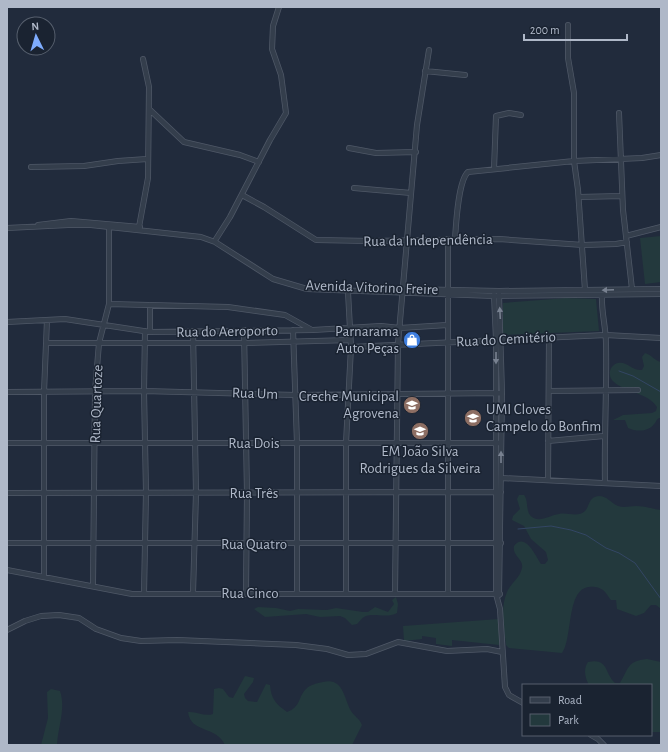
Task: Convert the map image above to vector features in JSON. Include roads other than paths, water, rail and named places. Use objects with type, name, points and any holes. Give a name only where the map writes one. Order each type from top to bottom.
[{"type":"street","points":[[216,239],[242,195],[274,130],[286,113],[281,75],[272,49],[273,26],[279,7]]},
{"type":"street","points":[[568,25],[568,58],[574,93],[574,161],[579,197],[585,290]]},
{"type":"street","points":[[396,594],[396,443],[398,344],[416,152],[417,125],[429,50]]},
{"type":"street","points":[[139,227],[147,188],[149,109],[149,87],[143,59]]},
{"type":"street","points":[[425,71],[465,75]]},
{"type":"street","points":[[149,109],[184,142],[240,155],[259,162]]},
{"type":"street","points":[[494,168],[496,117],[499,114],[510,113],[521,115]]},
{"type":"street","points":[[619,113],[622,158],[622,196],[632,289]]},
{"type":"street","points":[[349,148],[376,153],[416,152]]},
{"type":"street","points":[[455,239],[460,197],[465,175],[471,171],[574,161],[649,157],[661,154]]},
{"type":"street","points":[[31,168],[84,166],[118,161],[147,160]]},
{"type":"street","points":[[354,188],[411,193]]},
{"type":"street","name":"Rua da Independência","points":[[242,195],[316,240],[370,242],[499,239],[583,245],[616,244],[627,242]]},
{"type":"street","points":[[579,197],[622,196]]},
{"type":"street","name":"Avenida Vitorino Freire","points":[[7,228],[68,224],[109,225],[197,234],[216,239],[268,274],[288,282],[321,288],[496,294],[661,294]]},
{"type":"street","name":"Avenida Vitorino Freire","points":[[109,225],[208,239],[264,274],[285,283],[308,289],[348,292],[402,291]]},
{"type":"street","name":"Rua Quartoze","points":[[93,585],[95,392],[99,343],[109,304],[109,225]]},
{"type":"street","points":[[626,236],[661,227]]},
{"type":"street","points":[[448,239],[448,593]]},
{"type":"street","name":"Avenida Vitorino Freire","points":[[496,294],[585,290],[661,289]]},
{"type":"street","points":[[346,593],[346,442],[351,347],[348,292]]},
{"type":"street","points":[[496,294],[502,339],[501,478],[498,493]]},
{"type":"street","points":[[496,294],[495,443],[499,543],[498,595],[505,686],[509,695],[522,702]]},
{"type":"street","points":[[602,295],[606,335],[604,436],[605,483]]},
{"type":"street","points":[[109,304],[150,306],[216,306],[273,313],[293,318],[313,330]]},
{"type":"street","points":[[144,594],[146,443],[144,344],[148,331],[150,306]]},
{"type":"street","name":"Rua do Aeroporto","points":[[7,322],[65,319],[103,323],[148,331],[350,330],[381,326],[400,328],[447,325]]},
{"type":"street","points":[[44,576],[44,392],[47,320]]},
{"type":"street","points":[[244,330],[247,493],[246,593]]},
{"type":"street","points":[[293,330],[297,443],[296,593]]},
{"type":"street","points":[[193,331],[196,443],[193,593]]},
{"type":"street","name":"Rua do Cemitério","points":[[351,347],[606,335],[661,338]]},
{"type":"street","points":[[548,480],[549,337]]},
{"type":"street","points":[[46,343],[144,344],[350,340]]},
{"type":"street","points":[[549,392],[638,390]]},
{"type":"street","name":"Rua Um","points":[[7,392],[144,391],[296,394],[502,393]]},
{"type":"street","points":[[548,441],[604,436]]},
{"type":"street","name":"Rua Dois","points":[[7,443],[501,443]]},
{"type":"street","points":[[501,478],[661,486]]},
{"type":"street","name":"Rua Três","points":[[7,493],[498,493]]},
{"type":"street","name":"Rua Quatro","points":[[7,543],[499,543]]},
{"type":"street","name":"Rua Cinco","points":[[7,570],[93,585],[126,593],[144,594],[448,593],[498,595]]},
{"type":"street","points":[[7,630],[24,621],[41,616],[59,615],[79,618],[96,629],[120,638],[141,641],[177,640],[296,645],[327,649],[348,655],[366,654],[398,642],[447,651],[487,649],[502,652]]},
{"type":"street","points":[[593,736],[604,745]]},
{"type":"waterway","points":[[619,371],[633,376],[661,392]]},
{"type":"waterway","points":[[518,529],[551,526],[586,535],[606,548],[619,553],[635,563],[661,599]]},
{"type":"place","name":"Parnarama Auto Peças","points":[[412,340]]},
{"type":"place","name":"Creche Municipal Agrovena","points":[[412,405]]},
{"type":"place","name":"UMI Cloves Campelo do Bonfim","points":[[473,418]]},
{"type":"place","name":"EM João Silva Rodrigues da Silveira","points":[[420,431]]}]
